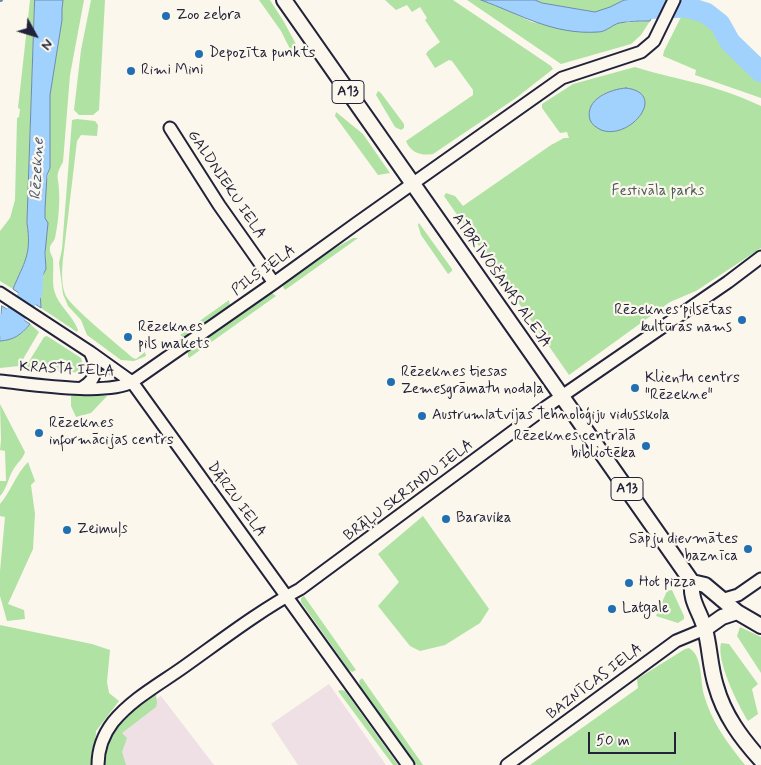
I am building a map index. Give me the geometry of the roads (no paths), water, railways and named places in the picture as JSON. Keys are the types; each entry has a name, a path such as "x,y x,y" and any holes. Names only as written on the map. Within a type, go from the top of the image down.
{"main road":[{"name":"ATBRĪVOŠANAS ALEJA","path":"284,0 692,582 691,595 705,629 715,684 720,700 737,732 761,760"},
{"name":"ATBRĪVOŠANAS ALEJA","path":"692,582 705,585 737,612 761,626"},
{"path":"705,629 722,617 737,612"}],"street":[{"name":"PILS IELA","path":"132,382 562,78 641,52 654,41 674,0"},
{"name":"GALDNIEKU IELA","path":"170,128 219,205 274,283"},
{"name":"BRĀĻU SKRINDU IELA","path":"98,765 100,747 104,737 112,724 133,702 273,604 322,574 562,396 728,282 761,257"},
{"name":"DĀRZU IELA","path":"4,295 132,382 408,765"},
{"path":"83,388 91,382 95,374 94,361 90,352"},
{"name":"KRASTA IELA","path":"0,381 96,389 123,387 132,382"},
{"path":"721,600 738,596 761,579"},
{"name":"BAZNĪCAS IELA","path":"507,765 676,641 705,629"}],"water":[{"path":"35,0 63,0 62,20 50,95 50,168 47,175 45,209 45,218 48,223 45,253 46,269 42,277 40,291 41,308 13,289 28,251 27,223"},
{"path":"481,0 535,0 542,3 595,12 624,0 660,0 650,21 623,22 601,32 582,32 538,23"},
{"path":"626,88 638,92 644,98 645,106 640,115 633,123 623,129 612,132 601,130 594,126 590,120 589,113 595,101 600,96 613,90"},
{"path":"2,306 30,324 17,336 0,341"}],"waterway":[{"name":"Rēzekne","path":"628,11 686,7 706,13 720,24 730,42 761,72"},
{"name":"Rēzekne","path":"0,326 11,321 32,292 33,272"}],"place":[{"name":"Zoo zebra","path":"166,16"},
{"name":"Depozīta punkts","path":"199,54"},
{"name":"Rimi Mini","path":"131,71"},
{"name":"Rēzeknes pilsētas kultūras nams","path":"742,320"},
{"name":"Rēzeknes pils makets","path":"128,337"},
{"name":"Rēzeknes tiesas Zemesgrāmatu nodaļa","path":"391,382"},
{"name":"Klientu centrs \"Rēzekne\"","path":"635,388"},
{"name":"Austrumlatvijas Tehnoloģiju vidusskola","path":"422,416"},
{"name":"Rēzeknes informācijas centrs","path":"39,433"},
{"name":"Rēzeknes centrālā bibliotēka","path":"646,446"},
{"name":"Baravika","path":"446,519"},
{"name":"Zeimuļs","path":"67,530"},
{"name":"Sāpju dievmātes baznīca","path":"748,549"},
{"name":"Hot pizza","path":"629,583"},
{"name":"Latgale","path":"612,609"}],"park label":[{"name":"Festivāla parks","path":"658,192"}]}
